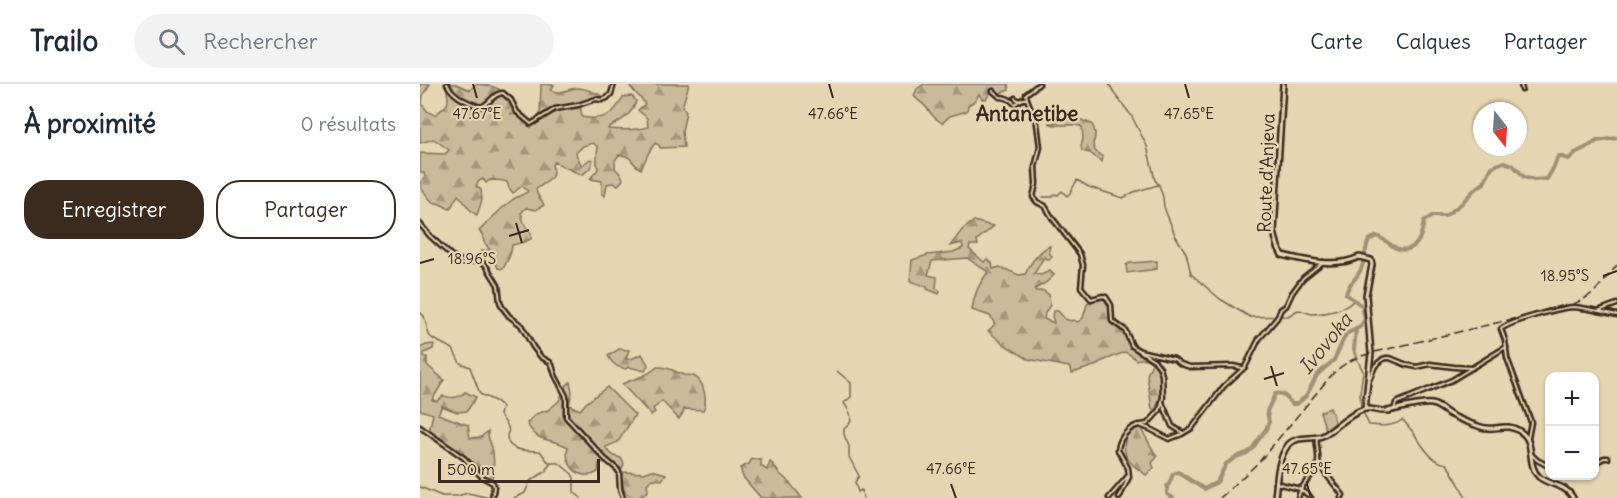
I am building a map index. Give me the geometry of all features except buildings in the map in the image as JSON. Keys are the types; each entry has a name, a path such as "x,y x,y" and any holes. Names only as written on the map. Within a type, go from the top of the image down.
{"street":[{"path":"447,84 453,93 481,108 495,95 503,93 531,124 555,109 607,98 614,84"},
{"path":"1039,84 1026,94 1037,124 1040,147 1035,167 1034,197 1045,206 1080,254 1083,265 1081,287 1089,298 1103,296 1109,300 1112,321 1125,330 1130,342 1137,350 1154,360 1160,368 1164,385 1160,410 1155,418 1147,424 1132,427 1122,436 1118,446 1120,456 1129,473 1128,482 1119,498"},
{"name":"Route d'Anjeva","path":"1283,84 1274,232 1278,248 1282,255 1305,261 1348,262 1359,257 1371,260 1371,273 1366,295 1371,353 1367,386"},
{"path":"1521,84 1522,90"},
{"path":"993,90 1000,97 1011,99 1015,104 1028,99"},
{"path":"1015,98 1019,101"},
{"path":"420,224 455,259 466,262 478,261 485,264 498,285 502,307 521,325 541,357 552,365 566,396 566,417 619,472 623,498"},
{"path":"1141,425 1169,439 1192,428 1224,386 1245,367 1258,339 1290,301 1292,293 1303,278 1324,262"},
{"path":"1598,311 1617,304"},
{"path":"1573,498 1564,488 1545,480 1534,470 1528,438 1531,422 1510,366 1501,329 1527,318 1572,307 1617,315"},
{"path":"1394,410 1396,404 1452,380 1506,347"},
{"path":"1137,350 1174,358 1181,364 1191,367 1233,366 1242,368"},
{"path":"1371,410 1367,402 1367,386 1375,366 1383,359 1390,358 1417,367 1430,364 1472,368"},
{"path":"1162,402 1172,426 1179,432 1185,433"},
{"path":"1275,498 1280,462 1290,443 1327,433 1363,410 1367,402"},
{"path":"1363,410 1378,412 1430,403 1439,406 1450,415 1483,428 1507,426 1528,438"},
{"path":"420,427 464,458 482,477 493,483 492,498"},
{"path":"1317,437 1319,463 1343,495 1341,498"},
{"path":"1531,454 1545,464"},
{"path":"1599,461 1608,458"},
{"path":"1298,498 1300,489 1319,463"},
{"path":"1108,498 1118,489 1129,473"},
{"path":"1276,483 1300,489 1311,498"}],"green space":[{"path":"420,84 430,84 423,95 422,104 427,111 435,115 448,102 446,84 456,84 470,90 476,84 482,84 496,88 508,96 513,107 511,114 535,124 540,116 541,84 554,85 551,90 555,92 579,88 606,98 593,98 580,102 582,117 589,118 607,116 616,109 623,97 632,96 636,101 632,109 626,117 608,129 623,130 648,127 647,118 638,110 645,104 629,84 689,84 682,107 686,111 682,132 684,147 660,148 655,143 641,169 628,157 619,155 615,160 615,168 623,180 618,185 607,184 605,196 602,194 602,181 590,179 598,169 598,147 593,143 583,146 576,153 581,166 590,159 593,160 590,168 582,175 554,162 552,177 536,189 544,205 536,210 526,208 521,213 525,226 531,233 531,239 512,245 503,269 498,268 495,261 481,251 490,250 479,231 514,199 528,191 522,186 513,193 507,182 490,180 486,183 483,179 476,186 481,190 482,200 477,215 458,195 450,209 433,203 420,187 420,182 425,178 424,173 420,172 420,153 445,154 449,150 434,139 420,143"},
{"path":"924,84 1008,84 1009,90 1000,93 991,92 986,99 982,99 979,94 975,101 968,105 967,111 950,116 942,123 914,96 917,89"},
{"path":"1076,118 1092,124 1095,134 1093,144 1095,151 1103,157 1102,162 1090,153 1082,151 1082,127 1048,123"},
{"path":"974,221 994,226 977,240 978,245 970,245 969,249 984,262 987,259 992,263 993,269 1000,267 1019,275 1025,274 1038,254 1050,246 1049,252 1052,257 1049,260 1044,257 1034,274 1041,275 1050,271 1054,275 1035,289 1035,291 1044,291 1049,295 1050,305 1044,319 1054,323 1053,311 1058,311 1065,319 1078,322 1083,318 1087,304 1103,299 1108,303 1112,323 1124,334 1130,346 1139,352 1153,356 1162,383 1155,410 1152,409 1147,375 1152,363 1147,359 1136,360 1125,352 1072,373 1069,367 1028,359 1005,345 988,331 995,324 990,316 972,310 977,290 988,272 967,258 932,261 928,275 937,277 936,288 940,291 939,294 910,281 912,260 963,248 962,243 950,246 962,230"},
{"path":"1157,261 1157,269 1127,273 1126,265 1130,263"},
{"path":"434,344 433,349 424,353 424,357 427,357 427,365 444,380 432,400 437,401 443,396 457,397 465,392 476,397 467,411 457,412 442,406 438,414 468,425 470,438 481,437 488,431 493,455 492,479 458,450 429,431 433,414 420,410 420,348"},
{"path":"619,349 629,350 626,359 642,354 648,365 645,371 629,367 625,369 612,362 608,356"},
{"path":"657,367 668,368 698,379 705,394 703,410 684,409 679,419 662,401 653,409 655,412 651,415 622,384 645,375"},
{"path":"570,382 572,392 569,405 580,410 607,387 635,415 618,442 606,447 614,456 621,458 624,464 622,469 607,463 599,463 598,472 592,475 580,474 568,460 568,447 539,437 531,430 527,423 536,414 548,410 559,401 565,387"},
{"path":"1330,408 1335,421 1326,430 1320,412"},
{"path":"1139,425 1157,457 1152,463 1154,468 1146,475 1129,461 1124,444 1129,433"},
{"path":"752,459 761,460 761,466 767,470 770,462 772,463 802,498 761,498 743,477 740,468 749,464"},
{"path":"652,470 666,474 662,480 652,479 647,484 648,491 641,498 631,497 625,492 621,475 624,472 644,473"}],"waterway":[{"path":"1109,84 1131,115 1147,146 1164,207 1175,235 1186,253 1191,274 1220,299 1250,317 1288,316 1298,310 1311,314 1324,313 1340,309 1354,300"},
{"name":"Ivovoka","path":"1173,498 1167,494 1167,486 1173,474 1178,472 1204,489 1217,482 1226,464 1252,449 1266,429 1269,422 1267,411 1275,394 1283,395 1292,404 1297,404 1306,396 1317,375 1334,360 1346,334 1360,327 1365,319 1362,306 1346,294 1361,270 1369,240 1377,236 1397,249 1408,249 1420,238 1424,221 1432,216 1445,216 1461,204 1484,183 1492,167 1504,162 1513,165 1524,177 1534,180 1547,179 1558,156 1569,159 1575,153 1597,141 1617,138"},
{"path":"1043,197 1052,197 1062,191 1067,196 1077,180 1089,187 1123,198 1158,185"},
{"path":"420,312 424,316 429,335 453,349 460,363 470,367 480,394 502,407 500,415 507,424 509,431 507,437 511,446 520,450 540,451 549,463 559,463 572,474 574,492 581,498"},
{"path":"1356,329 1354,349 1357,359"},
{"path":"1357,359 1363,371 1361,408 1369,425 1386,426 1404,421 1429,454 1437,461 1447,464 1466,498"},
{"path":"837,371 851,383 851,397 844,403 851,420 844,429 844,435 849,446 849,457 859,476 855,482 858,492 862,490 863,498"},
{"path":"514,498 525,493 530,481 545,472 550,464"},
{"path":"420,487 442,496 468,493 490,498"}],"railway":[{"path":"1220,498 1259,462 1329,378 1348,362 1371,353 1571,305 1592,293 1617,265"}],"district":[{"name":"Antanetibe","path":"1027,113"}]}
